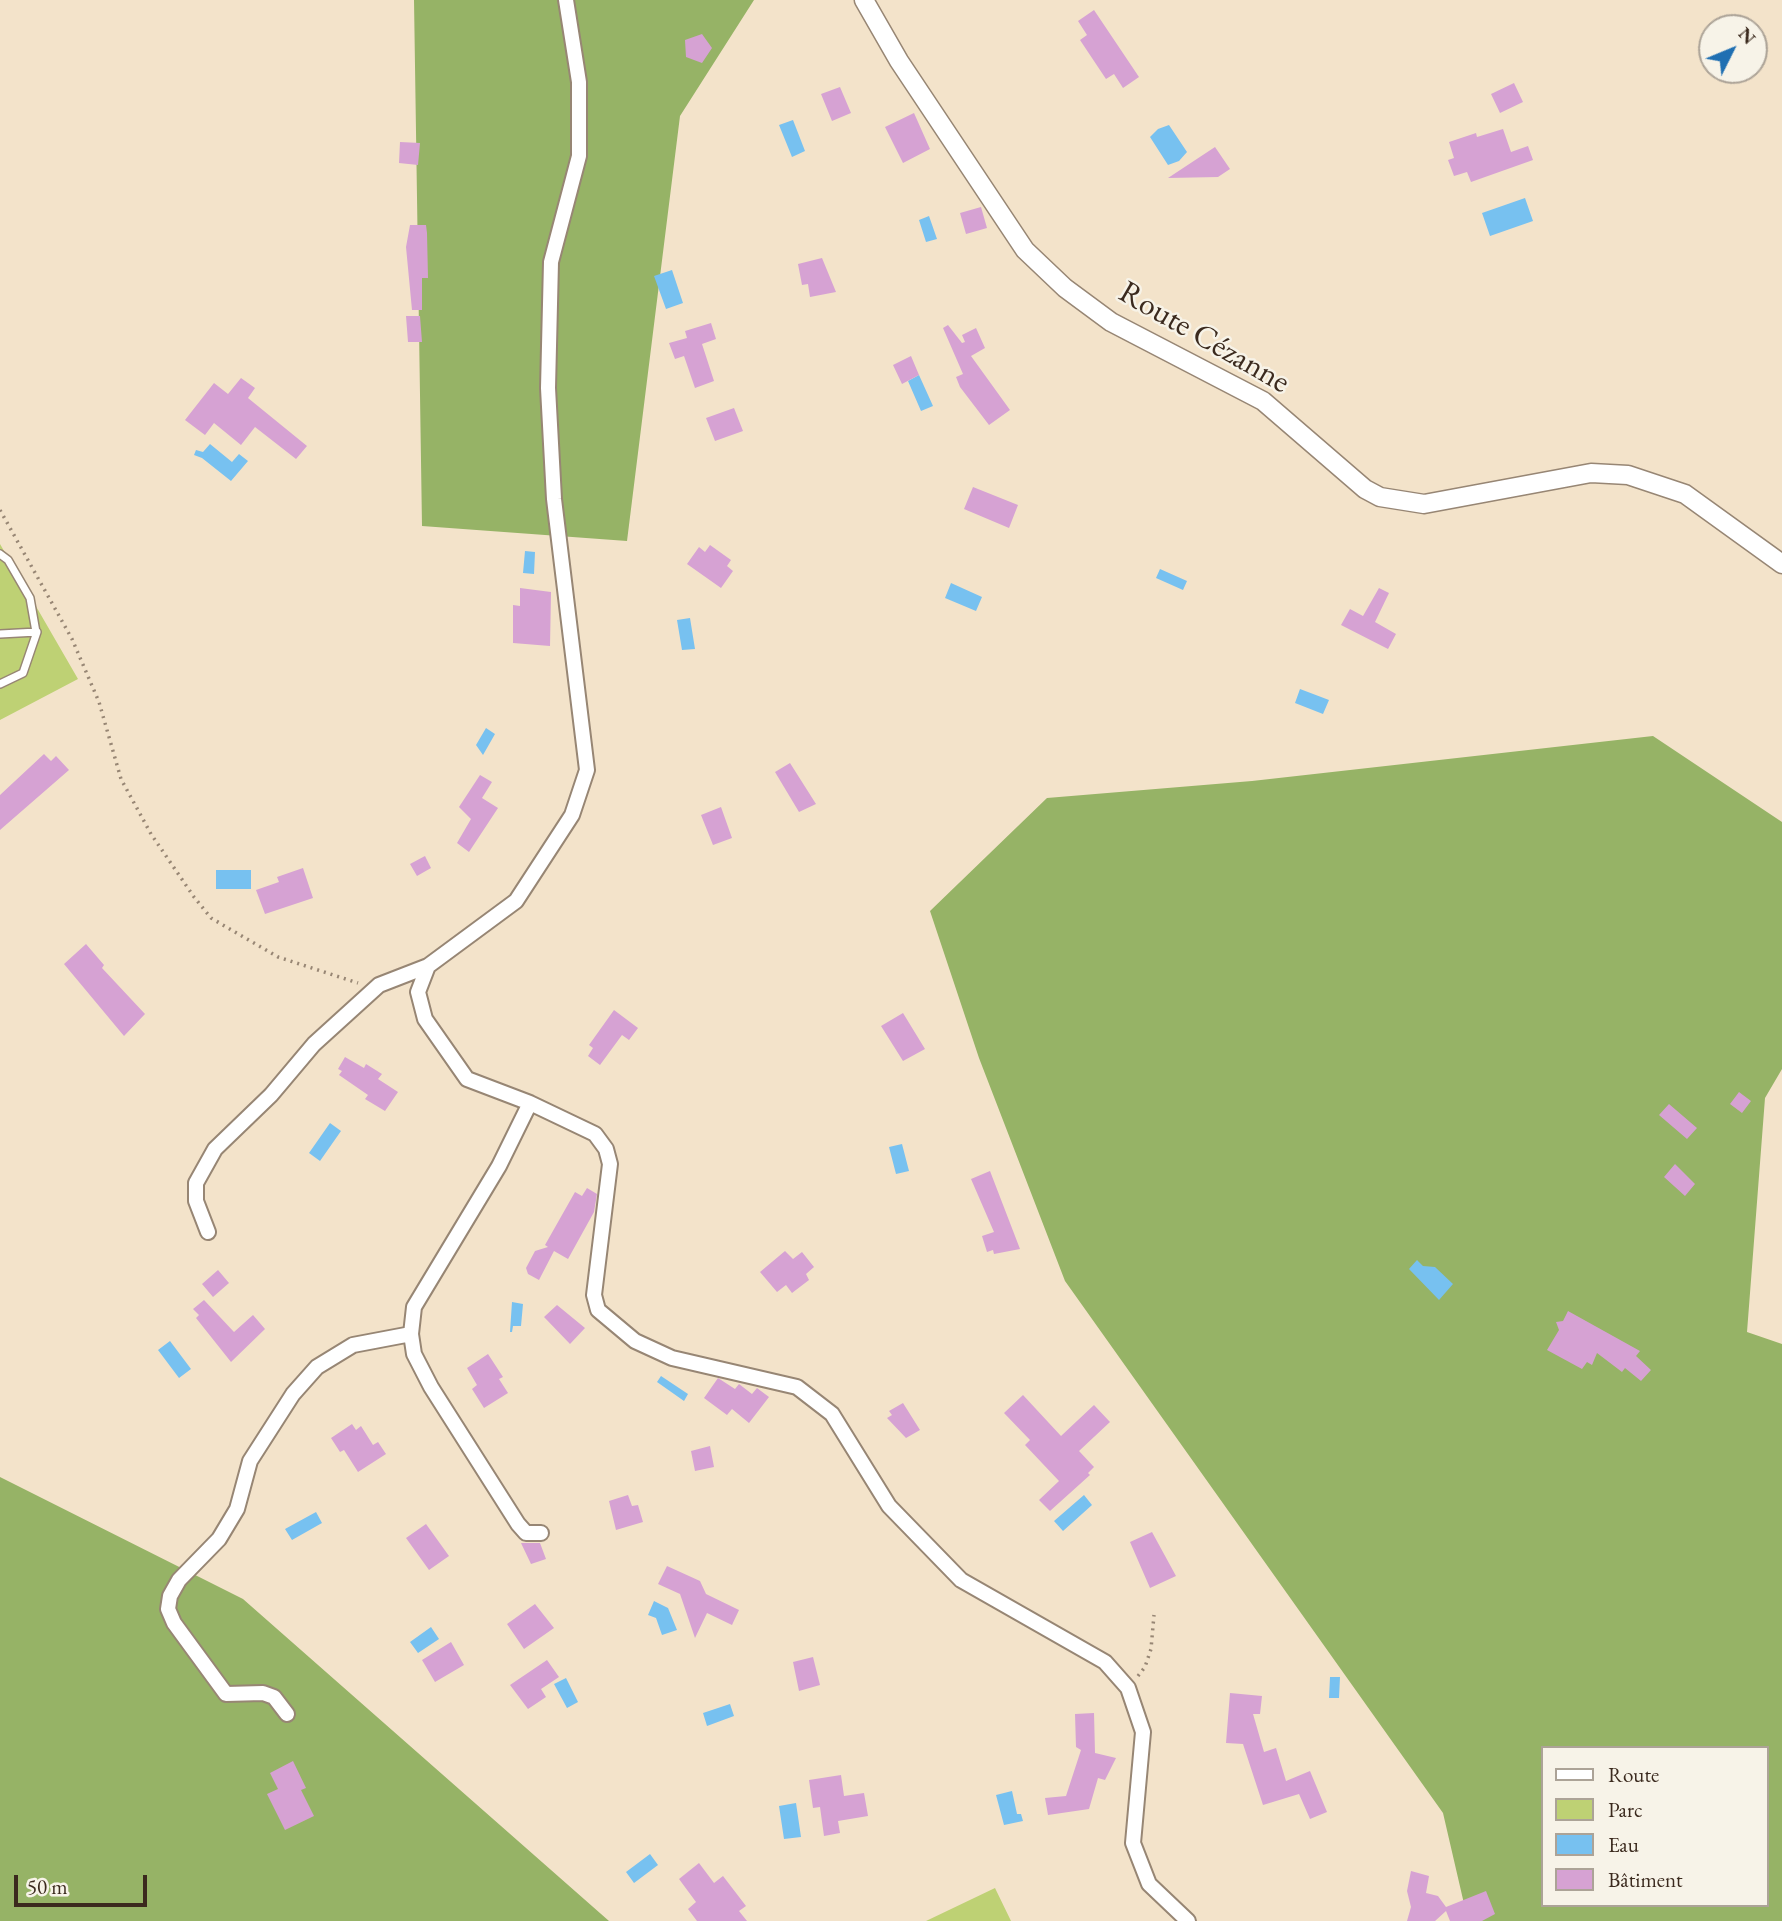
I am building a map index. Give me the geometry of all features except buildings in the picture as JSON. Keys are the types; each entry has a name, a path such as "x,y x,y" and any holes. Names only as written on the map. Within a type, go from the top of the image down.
{"street":[{"path":"208,1232 196,1201 196,1183 215,1149 298,1067 314,1044 379,985 428,967 516,901 572,815 587,770 554,499 548,388 551,262 579,156 579,82 566,0"},
{"name":"Route Cézanne","path":"864,0 900,61 1025,250 1065,288 1111,322 1263,401 1365,489 1399,502 1424,504 1591,473 1628,475 1685,494 1782,564"},
{"path":"428,967 418,992 425,1019 467,1079 530,1103 595,1134 606,1149 610,1164 595,1286 598,1310 635,1341 672,1358 797,1387 832,1414 890,1506 961,1580 1105,1662 1128,1688 1143,1732 1133,1843 1149,1884 1188,1921"},
{"path":"530,1103 499,1166 414,1307 411,1334 414,1354 430,1387 518,1524 526,1533 541,1533"},
{"path":"287,1714 274,1697 263,1693 226,1694 174,1623 168,1609 170,1596 179,1580 219,1539 237,1509 250,1461 293,1394 317,1367 353,1345 411,1334"}],"lane":[{"path":"0,554 8,560 30,598 36,632 23,673 0,684"},
{"path":"0,634 36,632"}],"path":[{"path":"0,510 72,639 99,702 121,779 151,834 194,897 211,918 278,957 362,984 379,985"},
{"path":"1128,1688 1145,1667 1151,1649 1154,1615"}],"green space":[{"path":"414,0 754,0 680,116 627,541 422,526"},
{"path":"0,544 78,679 0,720"},
{"path":"1653,736 1782,822 1782,1069 1765,1098 1747,1332 1782,1344 1782,1921 1468,1921 1443,1813 1065,1281 979,1058 930,911 1047,798 1252,781"},
{"path":"0,1477 243,1599 609,1921 0,1921"},
{"path":"995,1888 1011,1921 926,1921"}],"water":[{"path":"793,120 805,151 792,157 779,125"},
{"path":"1169,125 1187,152 1179,161 1168,165 1150,137 1158,129"},
{"path":"1525,198 1533,221 1490,236 1482,213"},
{"path":"929,216 937,239 926,242 919,220"},
{"path":"672,270 683,303 666,309 654,276"},
{"path":"919,375 933,406 921,411 908,381"},
{"path":"210,444 232,462 239,454 248,461 231,481 202,458 194,455 196,450 203,452"},
{"path":"525,551 535,552 534,574 523,573"},
{"path":"1160,569 1187,581 1183,590 1156,578"},
{"path":"951,583 982,597 976,611 945,598"},
{"path":"690,618 695,649 682,650 677,620"},
{"path":"1300,689 1329,700 1323,714 1295,703"},
{"path":"486,728 495,734 483,755 476,745"},
{"path":"216,870 251,870 251,889 216,889"},
{"path":"330,1123 341,1131 320,1161 309,1153"},
{"path":"902,1144 909,1171 896,1174 889,1147"},
{"path":"1417,1260 1423,1266 1435,1267 1453,1284 1439,1300 1409,1269"},
{"path":"512,1302 523,1304 521,1326 513,1326 510,1332"},
{"path":"170,1341 191,1369 179,1378 158,1350"},
{"path":"661,1376 688,1394 684,1401 657,1382"},
{"path":"1084,1495 1092,1505 1063,1531 1054,1521"},
{"path":"316,1512 322,1523 292,1540 285,1529"},
{"path":"654,1601 668,1608 677,1630 662,1635 656,1618 648,1615"},
{"path":"431,1627 439,1639 418,1653 410,1642"},
{"path":"1330,1677 1340,1677 1339,1698 1329,1698"},
{"path":"566,1678 578,1702 567,1708 554,1684"},
{"path":"730,1704 734,1716 707,1726 703,1713"},
{"path":"1012,1791 1017,1814 1021,1814 1023,1821 1004,1825 996,1795"},
{"path":"796,1803 801,1837 784,1839 779,1806"},
{"path":"650,1854 658,1865 634,1883 626,1872"}]}
